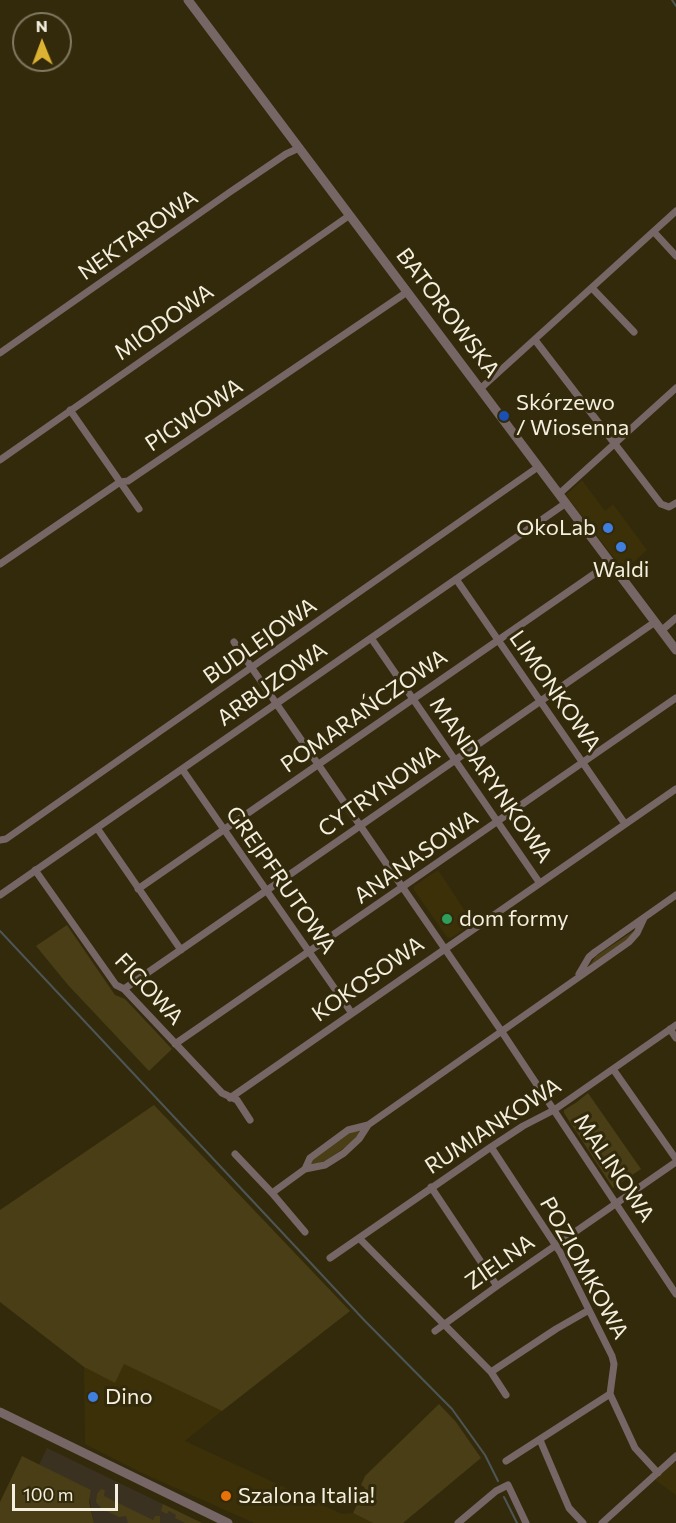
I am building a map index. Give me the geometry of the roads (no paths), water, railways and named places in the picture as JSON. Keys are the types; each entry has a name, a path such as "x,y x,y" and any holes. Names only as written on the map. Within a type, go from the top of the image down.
{"street":[{"name":"BATOROWSKA","path":"188,0 676,650"},
{"name":"NEKTAROWA","path":"0,353 230,192 286,154 299,148"},
{"path":"480,389 676,211"},
{"name":"MIODOWA","path":"0,460 350,215"},
{"path":"654,231 676,256"},
{"path":"592,288 634,332"},
{"name":"PIGWOWA","path":"0,564 120,482 128,481 407,292"},
{"path":"535,340 661,504 669,507 676,503"},
{"path":"559,494 676,388"},
{"path":"70,410 139,509"},
{"name":"BUDLEJOWA","path":"0,840 6,839 253,668 538,467"},
{"name":"ARBUZOWA","path":"0,895 566,503"},
{"name":"POMARAŃCZOWA","path":"138,889 610,563"},
{"name":"LIMONKOWA","path":"456,579 625,824"},
{"name":"CYTRYNOWA","path":"124,989 540,702 658,626 676,618"},
{"name":"MANDARYNKOWA","path":"371,638 539,882"},
{"name":"MALINOWA","path":"234,642 502,1032 676,1294"},
{"name":"ANANASOWA","path":"175,1044 676,698"},
{"name":"GREJPFRUTOWA","path":"182,769 351,1012"},
{"name":"KOKOSOWA","path":"230,1098 676,789"},
{"path":"97,828 181,950"},
{"name":"FIGOWA","path":"35,870 116,985 124,989 222,1093 237,1100 250,1120"},
{"path":"576,978 589,957 676,896"},
{"path":"305,1169 310,1158 348,1130 368,1125 629,942 637,933 644,918"},
{"path":"673,1027 676,1038"},
{"name":"RUMIANKOWA","path":"330,1258 431,1187 523,1126 554,1110 673,1027"},
{"path":"613,1069 676,1160"},
{"path":"272,1193 305,1169 325,1165 344,1153 359,1139 368,1125"},
{"name":"POZIOMKOWA","path":"491,1147 556,1245 589,1310 614,1364 610,1394"},
{"path":"235,1154 305,1232"},
{"name":"ZIELNA","path":"435,1331 676,1160"},
{"path":"431,1187 497,1286"},
{"path":"359,1238 491,1372 506,1395"},
{"path":"491,1372 589,1310"},
{"path":"506,1461 610,1394 635,1448 658,1473"},
{"path":"0,1413 228,1523"},
{"path":"540,1440 569,1508 583,1523"},
{"path":"602,1523 676,1456"},
{"path":"458,1523 496,1491 508,1485 526,1523"}],"waterway":[{"path":"672,0 676,6"},
{"path":"0,931 365,1321 452,1409 485,1455 498,1481"},
{"path":"504,1497 517,1523"}],"place":[{"name":"Skórzewo / Wiosenna","path":"504,416"},
{"name":"OkoLab","path":"608,528"},
{"name":"Waldi","path":"621,547"},
{"name":"dom formy","path":"447,919"},
{"name":"Dino","path":"93,1397"},
{"name":"Szalona Italia!","path":"226,1496"}]}
